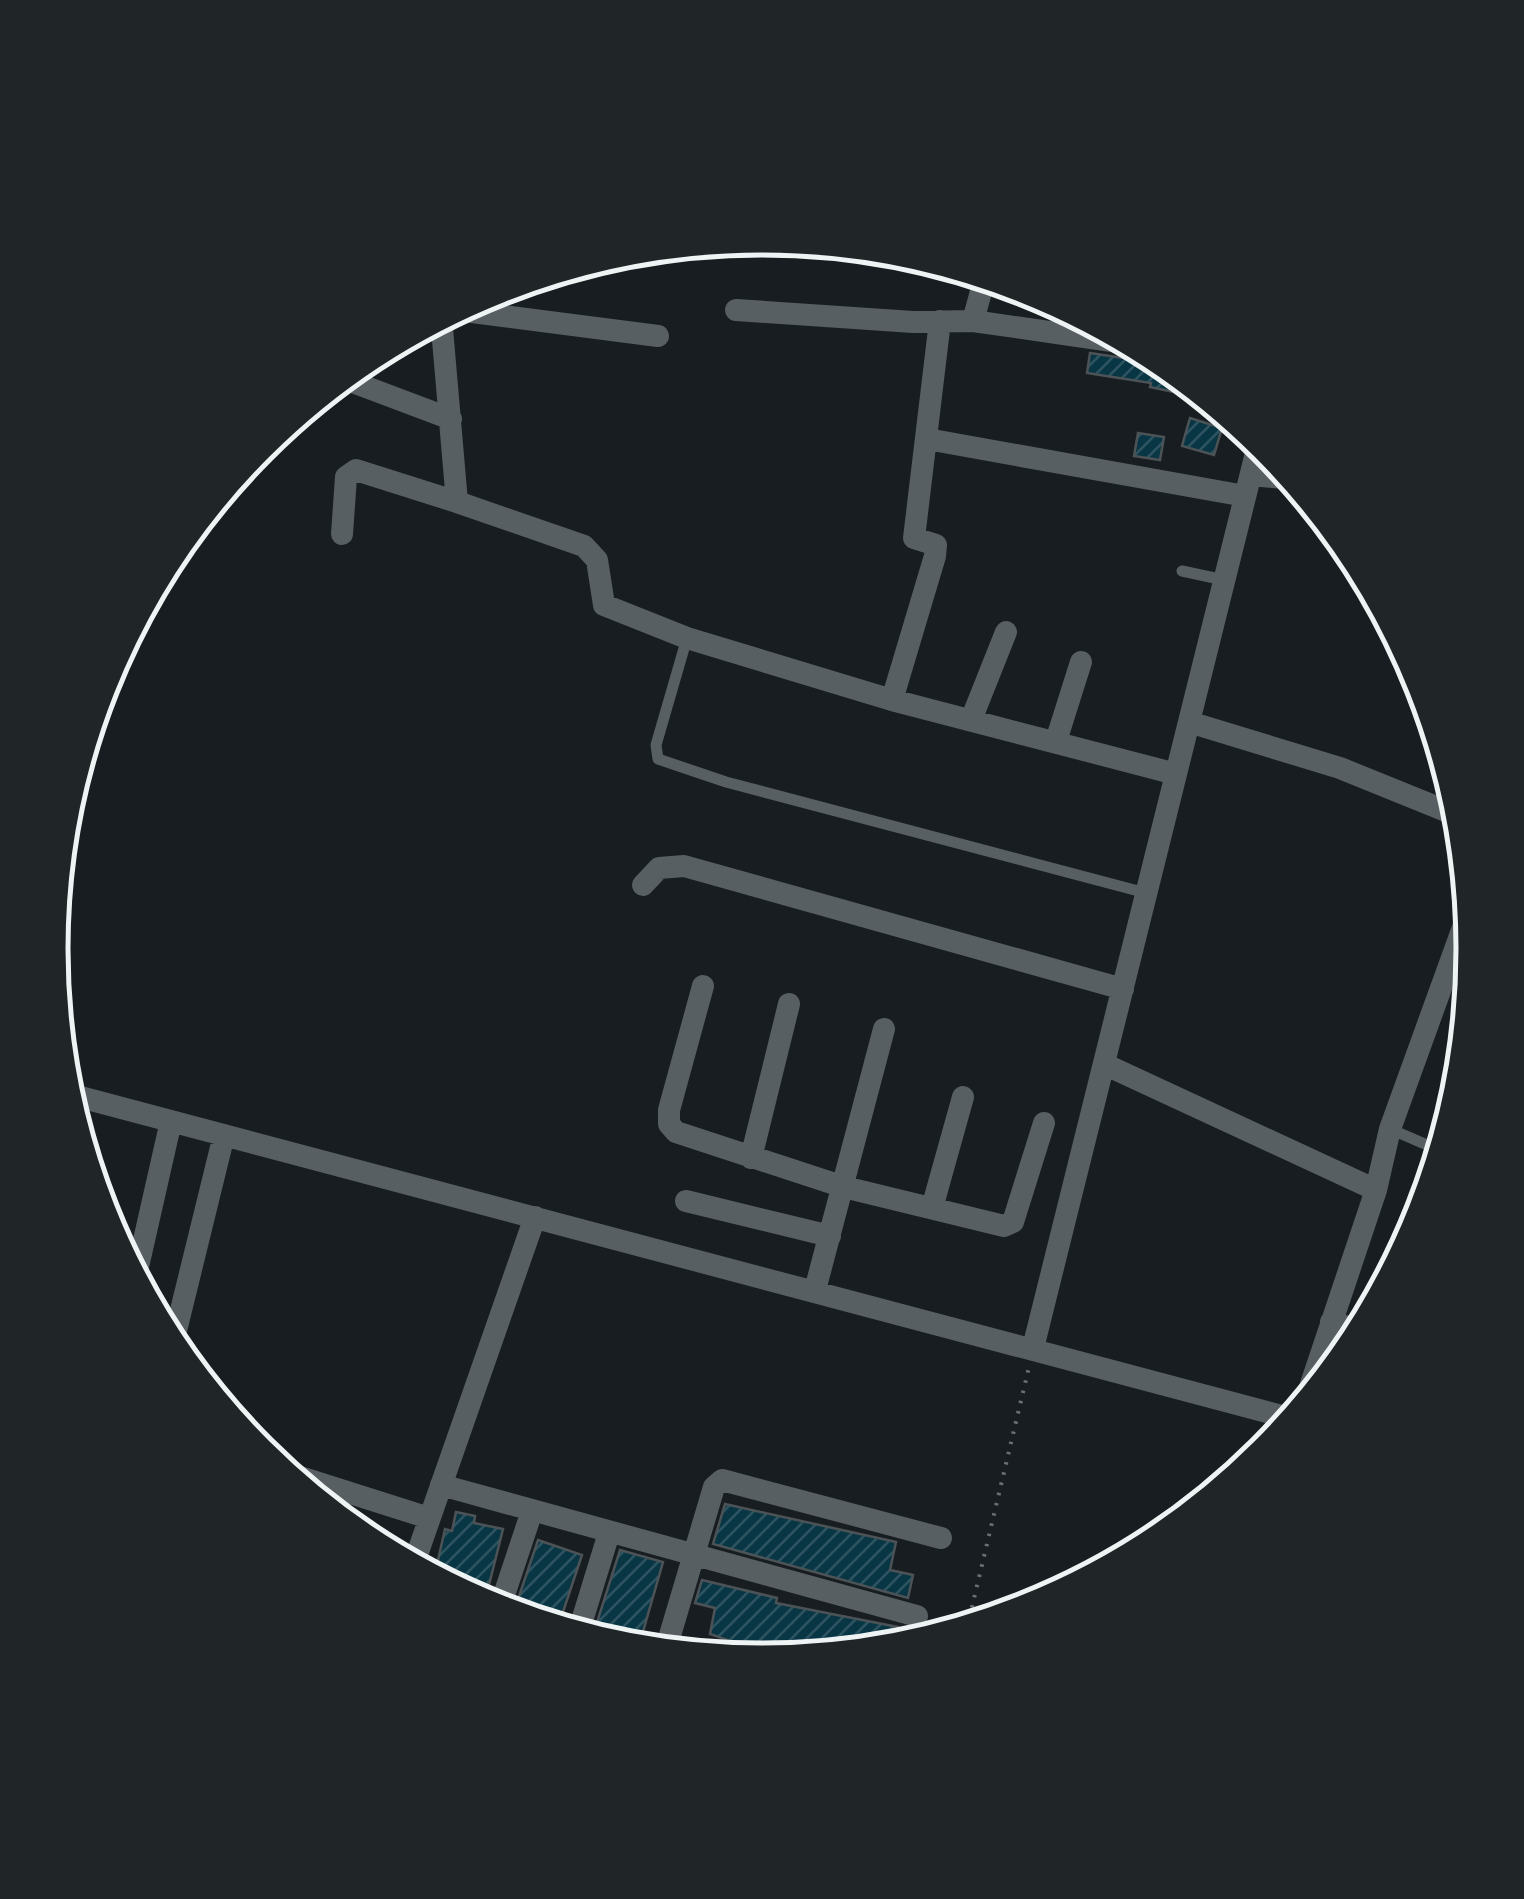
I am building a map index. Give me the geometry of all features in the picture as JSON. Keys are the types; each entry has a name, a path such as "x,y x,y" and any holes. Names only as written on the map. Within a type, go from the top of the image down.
{"street":[{"path":"973,321 981,291"},
{"path":"736,310 973,321 1090,338"},
{"path":"484,314 658,336"},
{"path":"892,700 935,556 936,545 914,538 940,321"},
{"path":"443,333 457,502"},
{"path":"359,384 451,419"},
{"path":"927,439 1237,489 1275,482"},
{"path":"1020,1345 1104,1064 1110,985 1142,893 1165,771 1189,722 1237,489 1252,457"},
{"path":"342,534 346,477 356,470 584,546 597,560 604,605 688,638 892,700 1165,771"},
{"path":"971,720 1006,632"},
{"path":"1056,741 1081,662"},
{"path":"1189,722 1355,773 1442,809"},
{"path":"644,886 658,868 684,866 1110,985"},
{"path":"1304,1383 1332,1322 1366,1185 1456,947"},
{"path":"704,986 669,1110 669,1124 676,1132 844,1187 1004,1226 1014,1222 1044,1124"},
{"path":"752,1158 789,1004"},
{"path":"815,1290 884,1029"},
{"path":"1104,1064 1366,1185"},
{"path":"932,1208 963,1097"},
{"path":"85,1102 1279,1412"},
{"path":"140,1259 171,1121"},
{"path":"178,1324 224,1135"},
{"path":"686,1201 830,1236"},
{"path":"418,1552 535,1217"},
{"path":"1332,1322 1345,1326"},
{"path":"669,1638 714,1488 727,1479 941,1538"},
{"path":"317,1482 430,1518"},
{"path":"441,1485 917,1616"},
{"path":"504,1594 532,1511"},
{"path":"582,1620 609,1532"}],"lane":[{"path":"1182,571 1220,578"},
{"path":"688,638 656,745 658,759 726,782 1142,893"},
{"path":"1390,1129 1428,1145"}],"path":[{"path":"970,1612 1020,1345"}],"building":[{"path":"1090,353 1126,358 1176,392 1150,387 1151,383 1087,373"},
{"path":"1190,418 1222,429 1214,455 1182,446"},
{"path":"1138,433 1164,437 1160,460 1134,456"},
{"path":"725,1504 896,1542 890,1570 913,1575 908,1598 713,1544"},
{"path":"456,1512 475,1516 474,1523 503,1529 488,1587 437,1563 445,1529 452,1531"},
{"path":"538,1540 582,1555 562,1614 518,1599"},
{"path":"620,1550 663,1562 642,1633 597,1624"},
{"path":"702,1580 777,1598 776,1603 898,1627 897,1631 807,1643 737,1643 710,1634 715,1608 695,1603"}]}
